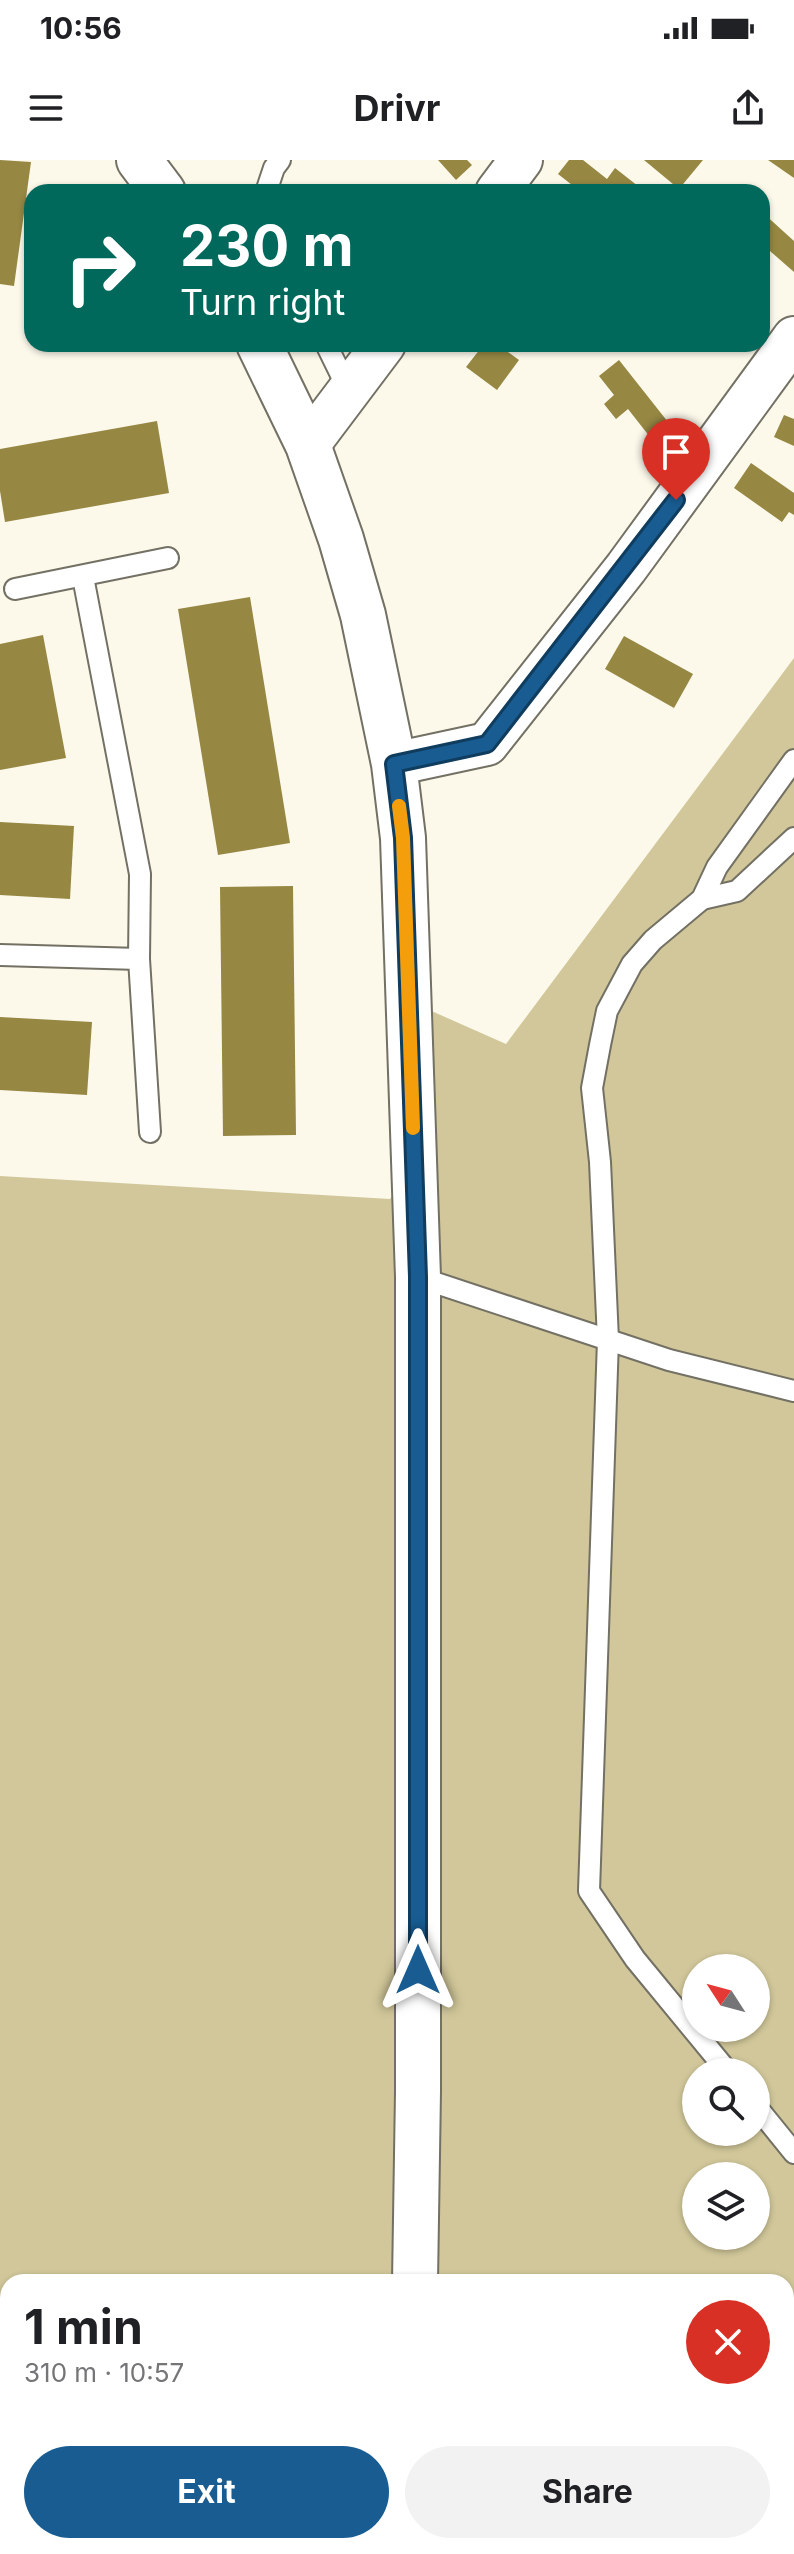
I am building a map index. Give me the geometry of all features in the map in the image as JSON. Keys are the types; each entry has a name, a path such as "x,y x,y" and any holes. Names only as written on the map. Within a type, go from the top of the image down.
{"main road":[{"path":"139,160 157,184"},
{"path":"263,352 308,445 341,539 363,615 394,764 403,838 418,1277 415,2274"}],"street":[{"path":"503,184 521,160"},
{"path":"394,764 487,744 626,568 794,338"},
{"path":"308,445 378,352"}],"lane":[{"path":"269,184 280,160"},
{"path":"330,352 349,391"},
{"path":"15,589 168,558"},
{"path":"83,577 140,874 139,959 150,1132"},
{"path":"716,2058 635,1959 589,1891 608,1340 600,1162 592,1088 607,1011 632,964 653,940 702,899 717,867 794,760"},
{"path":"702,899 737,891 794,838"},
{"path":"0,955 139,959"},
{"path":"418,1277 669,1360 794,1391"},
{"path":"770,2123 794,2153"}],"shaded area":[{"path":"794,658 794,2274 0,2274 0,1176 390,1199 427,1149 427,1009 506,1044"}],"building":[{"path":"0,160 31,162 28,184 24,184 24,213 14,286 0,284"},
{"path":"438,160 467,160 472,165 456,180"},
{"path":"569,160 583,160 607,179 615,168 635,184 571,184 558,174"},
{"path":"644,160 703,160 683,184 673,184"},
{"path":"768,160 794,160 794,178"},
{"path":"770,219 794,241 794,272 770,251"},
{"path":"478,352 508,352 519,360 497,390 466,367"},
{"path":"619,360 679,436 661,451 628,409 616,419 604,404 614,395 599,376"},
{"path":"784,415 794,419 794,446 774,437"},
{"path":"157,421 169,493 5,522 0,491 0,449"},
{"path":"751,463 794,493 794,515 789,512 782,522 734,488"},
{"path":"250,597 290,843 218,855 178,609"},
{"path":"43,635 66,758 0,770 0,644"},
{"path":"624,636 693,674 674,708 605,669"},
{"path":"0,822 74,826 70,899 0,895"},
{"path":"293,886 296,1135 223,1136 220,887"},
{"path":"0,1017 92,1022 87,1095 0,1090"}],"slow traffic":[{"path":"399,806 403,838 413,1128"}],"route":[{"path":"418,1970 418,1277 403,838 394,764 487,744 676,500"}]}
